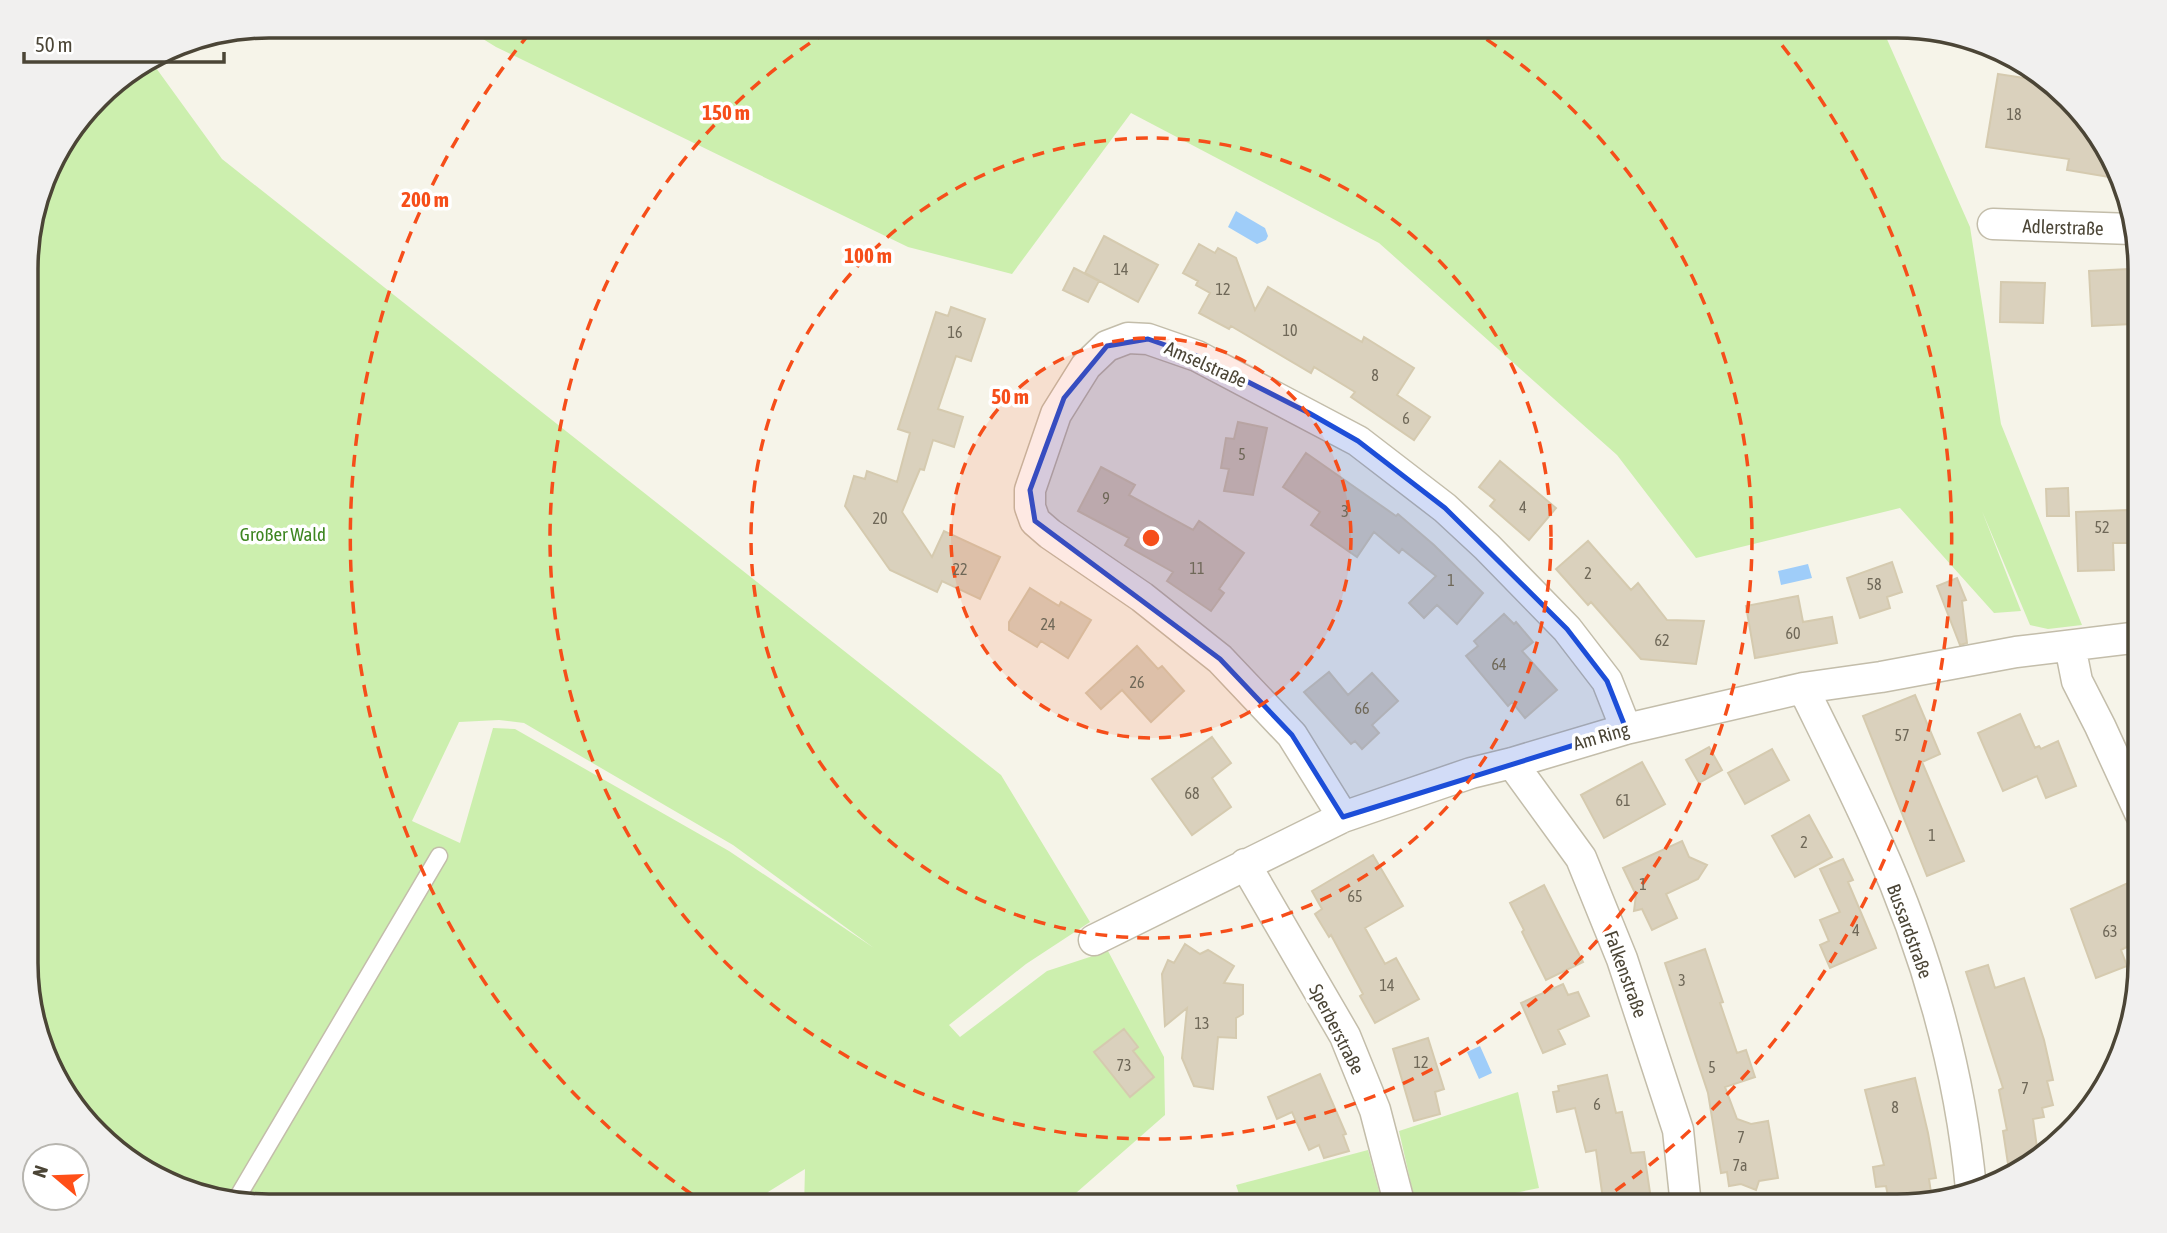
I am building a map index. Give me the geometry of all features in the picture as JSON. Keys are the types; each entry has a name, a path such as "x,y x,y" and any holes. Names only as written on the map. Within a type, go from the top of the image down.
{"street":[{"name":"Adlerstraße","path":"1993,224 2124,229"},
{"name":"Amselstraße","path":"1343,817 1292,735 1220,659 1142,597 1035,521 1030,507 1030,490 1056,415 1086,366 1107,346 1128,338 1148,339 1197,356 1358,442 1445,508 1567,629 1608,681 1626,729"},
{"name":"Am Ring","path":"1094,940 1343,817 1471,773 1626,729 1803,688 1881,677 2016,652 2128,639"},
{"path":"2070,646 2077,681 2128,787"},
{"name":"Bussardstraße","path":"1803,688 1878,843 1918,947 1966,1135 1970,1182"},
{"name":"Falkenstraße","path":"1512,763 1581,858 1622,959 1678,1130 1685,1194"},
{"name":"Sperberstraße","path":"1245,864 1345,1036 1375,1110 1397,1194"}],"lane":[{"path":"240,1193 439,856"}],"highlighted area":[{"path":"1148,339 1197,356 1309,413 1358,441 1445,508 1567,629 1607,681 1626,729 1343,817 1292,735 1220,659 1035,521 1030,490 1064,398 1107,346"}],"green space":[{"path":"1886,38 1970,227 2001,424 2082,625 2048,629 2030,625 1982,511 2021,611 1994,613 1900,508 1696,558 1617,455 1379,243 1131,113 1012,274 908,247 483,39"},
{"name":"Großer Wald","path":"156,68 222,159 1001,775 1090,922 1026,964 949,1025 960,1037 1047,971 1108,951 1164,1057 1165,1115 1075,1194 804,1194 805,1169 768,1192 240,1193 210,1187 154,1164 106,1127 69,1079 46,1023 38,963 40,240 51,195 69,154 86,129 117,96 154,69","holes":["499,720 524,723 733,845 874,948 729,851 515,729 493,728 460,843 412,821 459,722"]},
{"path":"1518,1092 1539,1188 1510,1194 1413,1194 1399,1131"},
{"path":"1368,1150 1380,1194 1239,1194 1236,1185"}],"water":[{"path":"1236,211 1265,228 1268,236 1266,240 1257,244 1228,227"},
{"path":"1808,564 1812,578 1781,585 1778,571"},
{"path":"1480,1046 1492,1073 1479,1079 1467,1052"}],"building":[{"path":"1998,74 2027,79 2061,106 2081,129 2109,177 2067,170 2069,159 1986,147"},
{"path":"1104,236 1158,265 1138,302 1085,273"},
{"path":"1199,244 1215,253 1218,248 1236,258 1255,310 1268,287 1362,342 1364,337 1414,368 1397,395 1430,417 1414,440 1351,397 1355,392 1314,367 1311,373 1231,326 1229,329 1199,313 1210,293 1196,285 1198,281 1183,273"},
{"path":"1074,268 1099,281 1088,302 1063,290"},
{"path":"2128,269 2128,324 2092,326 2089,271"},
{"path":"2001,282 2045,283 2043,323 2000,322"},
{"path":"951,307 985,319 971,361 956,356 938,409 963,417 954,447 933,440 924,470 920,469 902,512 932,557 944,531 1000,557 980,599 942,581 937,592 890,570 845,506 854,476 865,479 867,471 897,482 910,433 898,429 936,312 948,316"},
{"path":"1238,422 1267,428 1253,495 1224,491 1229,469 1221,468 1226,438 1234,439"},
{"path":"1306,453 1396,516 1398,514 1483,593 1457,624 1437,605 1424,618 1409,603 1436,576 1402,549 1399,553 1374,532 1357,557 1311,525 1320,512 1283,487"},
{"path":"1500,461 1556,508 1529,540 1490,506 1495,500 1479,487"},
{"path":"1101,467 1135,485 1129,495 1193,530 1199,521 1244,553 1219,589 1224,593 1211,611 1167,581 1173,572 1125,545 1129,538 1078,511"},
{"path":"2068,488 2069,516 2047,516 2046,489"},
{"path":"2128,510 2128,543 2113,543 2114,570 2078,571 2076,512"},
{"path":"1588,541 1631,590 1638,583 1667,620 1704,621 1696,664 1641,659 1591,602 1588,605 1556,569"},
{"path":"1892,562 1902,592 1887,597 1890,608 1860,618 1847,578"},
{"path":"1957,578 1966,600 1962,601 1967,643 1960,645 1937,586"},
{"path":"1030,588 1059,606 1061,602 1091,620 1068,658 1041,641 1037,647 1009,630 1009,622"},
{"path":"1798,596 1803,622 1832,617 1837,643 1755,658 1746,606"},
{"path":"1504,614 1514,624 1516,622 1533,642 1522,651 1557,690 1525,718 1512,702 1508,706 1466,656 1478,646 1474,641"},
{"path":"1137,646 1158,669 1162,666 1184,691 1151,722 1122,690 1101,709 1086,693"},
{"path":"1329,672 1348,695 1372,673 1398,701 1372,725 1379,733 1362,749 1355,741 1351,744 1304,692"},
{"path":"1915,695 1940,754 1922,762 1964,861 1927,876 1863,716"},
{"path":"2020,714 2035,748 2039,746 2041,749 2058,741 2076,786 2046,798 2037,776 2003,791 1978,733"},
{"path":"1212,737 1231,763 1212,778 1231,807 1192,835 1152,779"},
{"path":"1709,747 1722,770 1699,783 1686,760"},
{"path":"1772,749 1789,780 1745,804 1728,773"},
{"path":"1642,762 1665,804 1604,838 1581,795"},
{"path":"1809,815 1832,857 1795,877 1772,836"},
{"path":"1682,841 1689,857 1707,865 1698,879 1666,894 1677,918 1652,930 1642,909 1634,911 1636,895 1623,868"},
{"path":"1373,855 1403,906 1365,928 1385,964 1396,958 1419,999 1375,1023 1360,996 1363,994 1331,935 1329,937 1315,914 1322,909 1312,891"},
{"path":"1843,859 1853,880 1848,882 1876,948 1830,968 1820,945 1829,941 1820,920 1840,912 1820,869"},
{"path":"2128,883 2128,946 2121,950 2127,966 2096,978 2071,909"},
{"path":"1544,885 1583,962 1546,980 1510,903"},
{"path":"1185,944 1200,954 1208,950 1234,966 1224,983 1243,985 1243,1014 1236,1018 1236,1038 1218,1037 1213,1089 1194,1086 1182,1058 1187,1008 1165,1026 1162,974 1168,960 1174,963"},
{"path":"1705,949 1737,1053 1746,1050 1755,1077 1725,1087 1737,1119 1751,1124 1768,1121 1778,1178 1759,1181 1756,1190 1741,1184 1729,1186 1727,1172 1721,1173 1708,1093 1665,963"},
{"path":"1988,965 1995,988 2024,978 2044,1040 2053,1080 2047,1081 2053,1105 2042,1108 2044,1117 2033,1119 2037,1148 2008,1166 2003,1131 2007,1130 1999,1090 2003,1088 1966,972"},
{"path":"1563,984 1568,995 1578,992 1589,1016 1558,1030 1565,1044 1543,1053 1521,1003"},
{"path":"1124,1029 1138,1047 1133,1051 1154,1077 1130,1097 1094,1052"},
{"path":"1428,1038 1444,1089 1435,1092 1440,1114 1414,1121 1393,1049"},
{"path":"1320,1074 1346,1134 1343,1135 1349,1151 1324,1158 1319,1145 1309,1150 1292,1112 1277,1119 1268,1097"},
{"path":"1607,1075 1616,1113 1622,1112 1631,1153 1644,1152 1650,1194 1602,1194 1596,1150 1586,1152 1575,1108 1557,1112 1553,1092 1559,1091 1558,1086"},
{"path":"1915,1078 1936,1178 1929,1179 1931,1191 1888,1194 1886,1186 1876,1187 1873,1167 1884,1165 1865,1090"}]}
